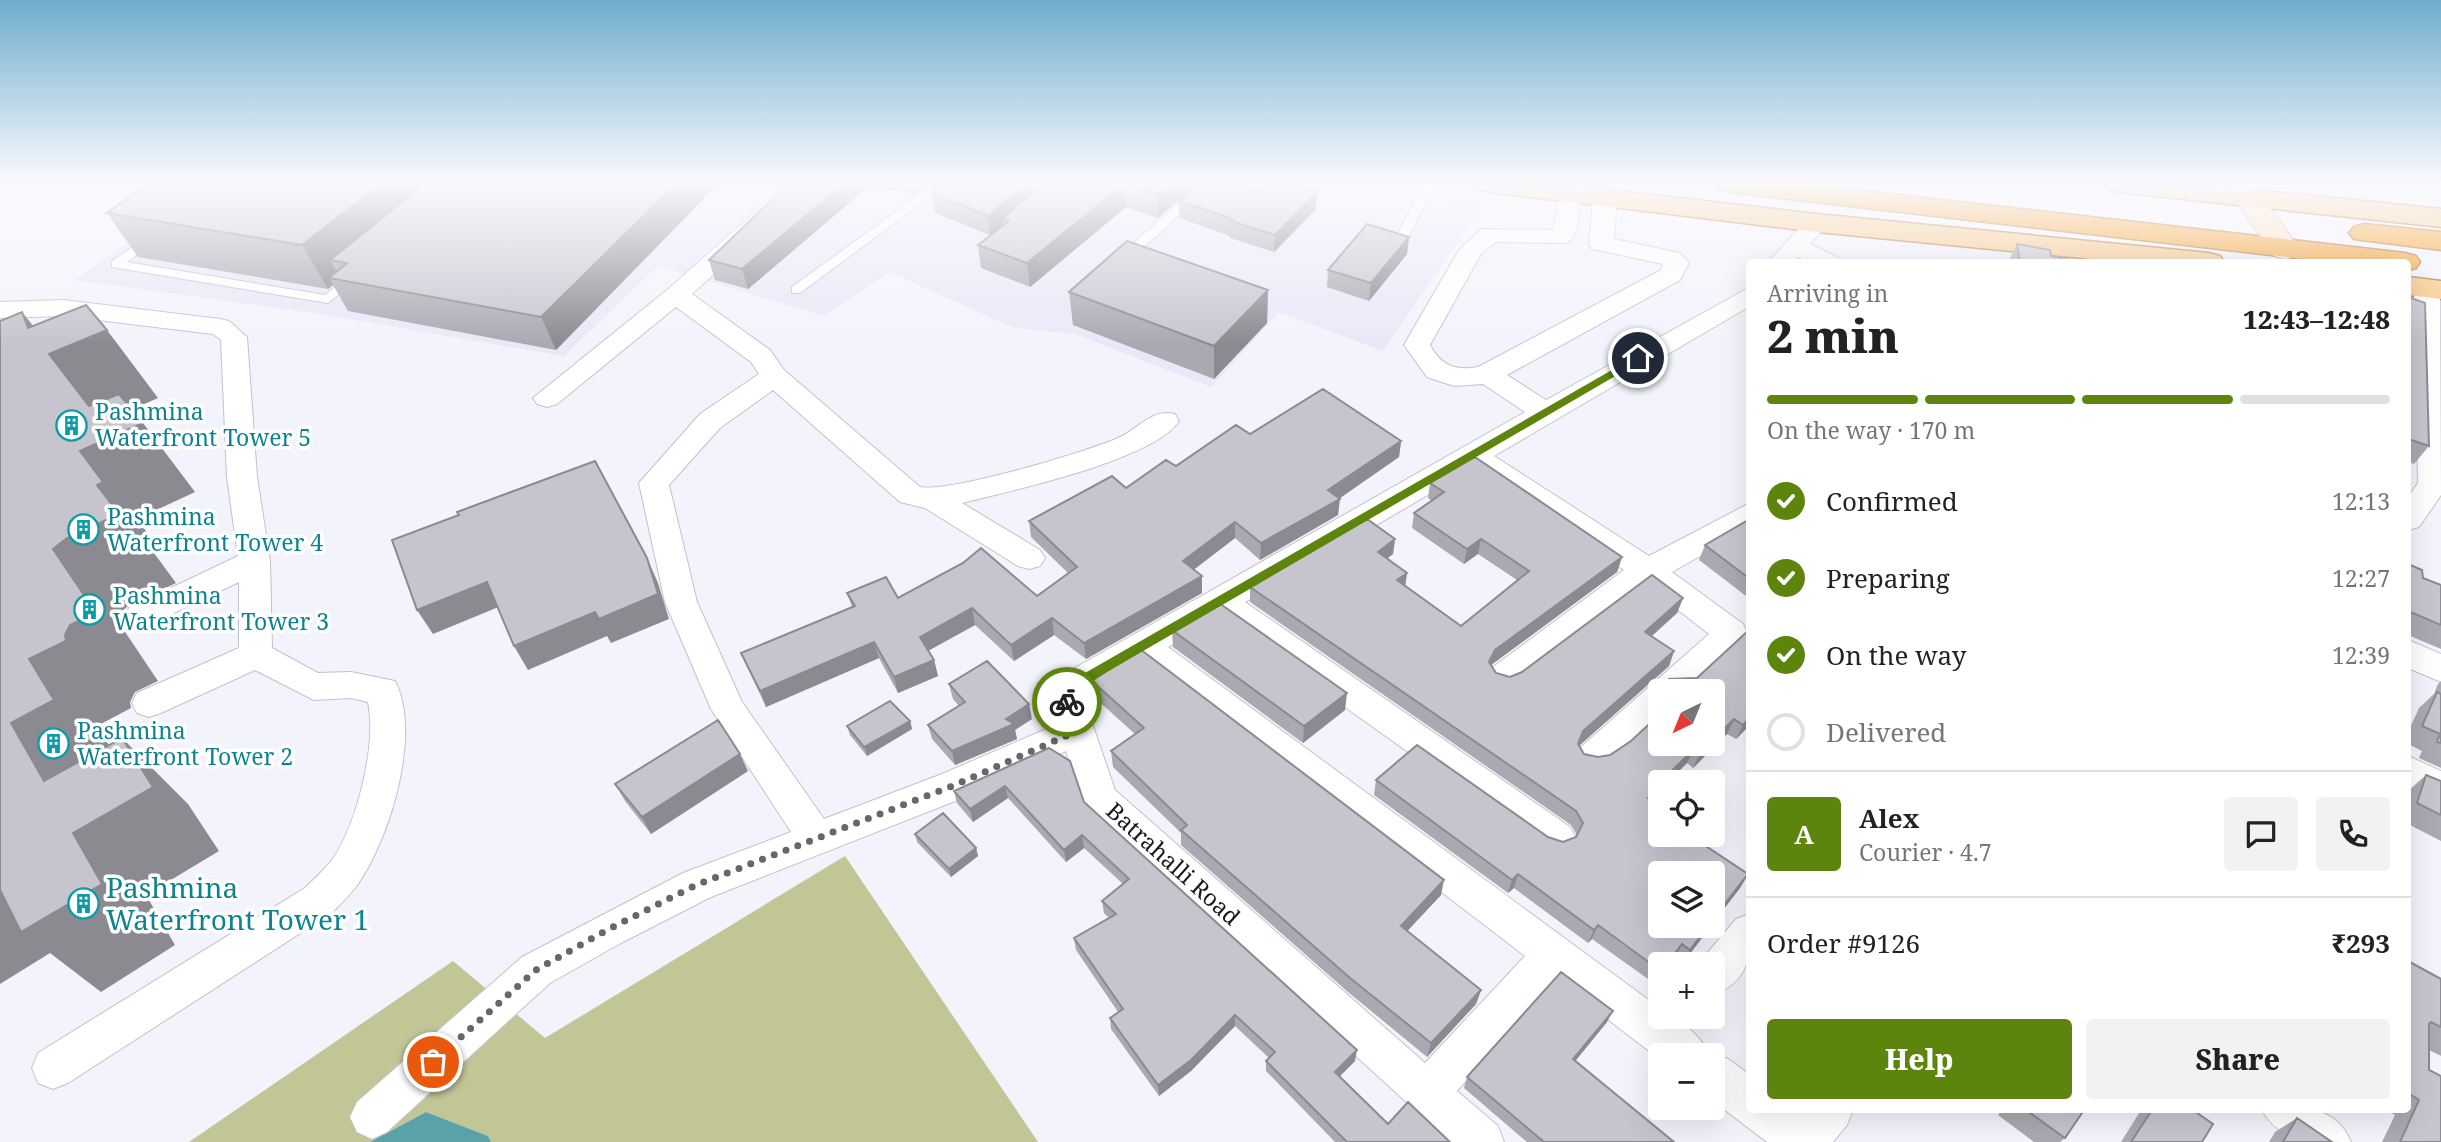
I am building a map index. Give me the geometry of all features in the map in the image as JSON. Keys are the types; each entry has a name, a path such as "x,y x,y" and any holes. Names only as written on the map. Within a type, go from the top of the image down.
{"highway":[{"path":"2178,237 2369,259"},
{"path":"2407,237 2441,241"},
{"path":"2411,267 2429,283"}],"main road":[{"path":"1947,237 2144,259"},
{"path":"2277,237 2285,250"}],"street":[{"path":"547,398 676,295 742,237"},
{"path":"1483,237 1471,250 1417,345 1423,361 1451,377 1487,374 1671,275 1677,269 1677,263 1671,258 1601,244 1548,237"},
{"path":"1601,244 1602,237"},
{"path":"1788,254 1804,237"},
{"path":"1788,254 1813,259"},
{"path":"2411,515 2437,485 2429,283"},
{"path":"676,295 761,355 774,376 911,495 933,500 1029,558"},
{"name":"Batrahalli Road","path":"1482,1142 1100,799 1064,691 1544,412 1746,299"},
{"path":"0,310 64,308 220,327 234,337 242,477 254,561 256,655"},
{"path":"1487,374 1544,412"},
{"path":"774,376 710,421 654,483 681,602 728,709 815,836"},
{"path":"933,500 1007,482 1129,445 1165,421"},
{"path":"1472,455 1650,572 1740,627 1681,679"},
{"path":"1504,676 1620,587 1746,516"},
{"path":"140,617 254,561"},
{"path":"1220,601 1557,838"},
{"path":"1142,645 1554,954 1677,1036"},
{"path":"2411,654 2441,669"},
{"path":"149,703 256,655"},
{"path":"53,1068 319,900 345,871 378,797 390,709 383,691 351,685 314,687 256,655"},
{"path":"1594,757 1648,709"},
{"path":"372,1117 536,970 696,885 815,836 955,785 1077,731"},
{"path":"2411,773 2441,788"},
{"path":"1725,962 1746,937"},
{"path":"1427,1093 1554,954"},
{"path":"1725,1083 1746,1099"},
{"path":"1764,1113 1804,1142 1829,1113"},
{"path":"2288,1113 2329,1142"}],"lane":[{"path":"152,237 116,264 328,299 358,274"},
{"path":"796,290 869,237"},
{"path":"1138,246 1148,237"},
{"path":"1399,244 1402,237"}],"shaded area":[{"path":"134,237 1461,237 1383,351 1279,312 1211,387 1075,334 1015,328 889,272 824,316 658,266 564,356 314,313 75,280"}],"green space":[{"path":"845,856 1038,1142 491,1142 488,1136 426,1112 370,1142 189,1142 453,961 545,1038"}],"water":[{"path":"426,1112 488,1136 491,1142 370,1142"}],"building":[{"path":"255,237 312,237 302,245"},
{"path":"358,237 622,237 541,317 329,278 347,263 330,260"},
{"path":"733,237 780,237 742,269 709,260"},
{"path":"988,237 1059,237 1027,263 978,245"},
{"path":"1356,237 1409,237 1371,283 1328,270"},
{"path":"1127,241 1268,290 1214,346 1069,292"},
{"path":"2017,244 2050,250 2051,256 2066,259 2020,259"},
{"path":"2411,298 2425,303 2429,446 2411,440"},
{"path":"86,305 107,330 49,354 89,406 119,394 143,423 80,451 103,482 97,485 119,514 67,538 53,549 96,613 70,625 65,635 66,641 29,659 54,700 11,723 44,781 122,738 153,787 73,833 102,884 21,932 0,890 0,321 22,312 28,328"},
{"path":"1323,389 1401,441 1328,490 1340,499 1261,543 1235,522 1183,561 1202,576 1084,643 1052,618 1011,645 972,608 920,637 934,660 894,677 874,642 760,691 741,653 855,606 847,593 886,577 898,598 963,563 981,548 1037,596 1077,567 1029,521 1112,476 1126,488 1166,460 1176,466 1236,425 1250,434"},
{"path":"1475,457 1622,557 1495,650 1489,662 1496,673 1510,677 1522,672 1652,575 1683,598 1645,632 1674,651 1583,731 1578,744 1584,754 1598,757 1610,755 1648,725 1648,756 1687,756 1673,770 1648,770 1648,847 1707,847 1746,873 1746,877 1725,904 1725,861 1648,861 1648,938 1699,938 1690,950 1682,944 1676,952 1648,952 1648,962 1598,925 1594,930 1518,874 1512,880 1376,780 1417,745 1548,837 1563,842 1576,837 1583,823 1576,811 1250,587 1367,519 1395,539 1378,552 1407,573 1397,580 1461,626 1529,571 1481,539 1467,549 1414,513 1444,492 1430,483"},
{"path":"595,461 647,558 658,594 599,619 595,612 514,646 487,582 417,610 392,540 459,515 457,512"},
{"path":"1746,521 1746,576 1705,545"},
{"path":"2411,565 2422,570 2423,578 2441,585 2441,625 2411,612"},
{"path":"1219,603 1347,693 1304,726 1172,630"},
{"path":"1746,633 1746,722 1743,725 1734,719 1726,727 1726,679 1669,679 1697,678"},
{"path":"1140,649 1444,880 1401,926 1481,990 1431,1043 1350,978 1181,830 1187,825 1111,751 1144,728 1092,681"},
{"path":"987,661 1029,704 1006,719 1014,724 952,751 928,725 965,702 949,684"},
{"path":"2437,692 2441,694 2441,743 2437,742 2440,734 2422,726"},
{"path":"890,701 910,721 864,747 847,726"},
{"path":"718,720 740,754 642,817 615,784"},
{"path":"1049,748 1070,761 1084,802 1357,1050 1335,1072 1388,1124 1408,1102 1450,1142 1347,1142 1266,1061 1275,1052 1235,1015 1191,1060 1158,1085 1110,1018 1123,1009 1074,938 1116,914 1102,901 1129,879 1082,835 1064,850 1005,786 970,809 954,791"},
{"path":"2426,775 2441,781 2441,815 2417,803"},
{"path":"943,813 976,848 949,869 915,834"},
{"path":"2411,963 2441,979 2441,1027 2431,1022 2429,1024 2429,1070 2441,1076 2441,1142 2400,1142 2419,1100 2411,1095"},
{"path":"1561,972 1613,1011 1573,1059 1674,1142 1544,1142 1467,1077"},
{"path":"2030,1113 2082,1113 2065,1138"},
{"path":"2150,1113 2197,1113 2213,1124 2202,1142 2131,1142"},
{"path":"2297,1118 2332,1142 2283,1142"}],"way so far":[{"path":"433,1062 536,970 607,930 696,885 815,836 955,785 1077,731 1067,702"}],"place":[{"name":"Pashmina Waterfront Tower 5","path":"72,425"},
{"name":"Pashmina Waterfront Tower 4","path":"84,530"},
{"name":"Pashmina Waterfront Tower 3","path":"90,609"},
{"name":"Pashmina Waterfront Tower 2","path":"54,744"},
{"name":"Pashmina Waterfront Tower 1","path":"83,904"}],"route":[{"path":"1067,702 1064,691 1638,358"}]}
